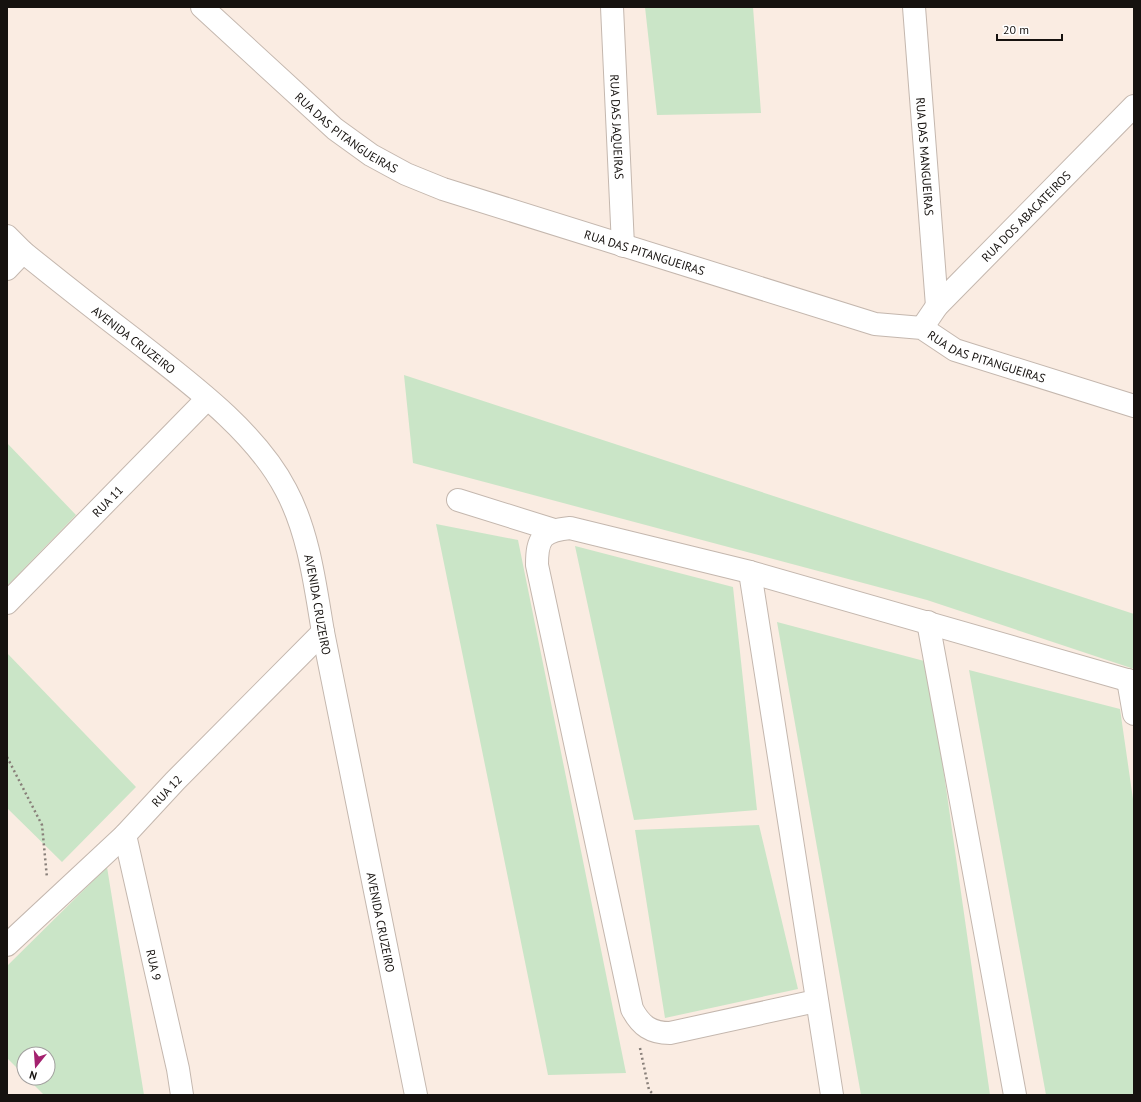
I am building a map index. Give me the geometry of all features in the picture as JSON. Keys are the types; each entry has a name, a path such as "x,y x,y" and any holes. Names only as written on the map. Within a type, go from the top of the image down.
{"street":[{"name":"RUA DAS PITANGUEIRAS","path":"202,7 335,129 371,155 443,189 875,324 922,328 955,350 1134,406"},
{"name":"RUA DAS JAQUEIRAS","path":"612,7 623,246"},
{"name":"RUA DAS MANGUEIRAS","path":"914,7 937,306"},
{"name":"RUA DOS ABACATEIROS","path":"922,328 937,306 1134,106"},
{"name":"AVENIDA CRUZEIRO","path":"7,236 23,252 207,398 260,449 287,490 301,527 312,565 322,632 416,1095"},
{"path":"7,268 23,252"},
{"name":"RUA 11","path":"7,603 207,398"},
{"path":"458,500 554,530"},
{"path":"816,1001 670,1033 658,1033 647,1028 637,1019 631,1001 537,565 537,548 543,536 554,530 570,528 750,572 1131,681 1134,714"},
{"path":"750,572 816,1001 832,1095"},
{"path":"928,622 1015,1095"},
{"name":"RUA 12","path":"7,945 125,835 175,781 322,632"},
{"name":"RUA 9","path":"125,835 178,1069 182,1095"}],"path":[{"path":"7,757 42,825 49,906"},
{"path":"640,1046 649,1090 654,1095"}],"green space":[{"path":"645,7 753,7 761,113 657,115"},
{"path":"404,375 1134,614 1134,669 927,600 413,463"},
{"path":"7,443 76,515 7,586"},
{"path":"436,524 518,540 626,1073 548,1075"},
{"path":"575,546 733,587 757,810 634,820"},
{"path":"777,622 928,662 990,1095 861,1095"},
{"path":"7,653 136,787 62,862 7,808"},
{"path":"969,670 1120,709 1134,806 1134,1095 1046,1095"},
{"path":"759,825 798,989 665,1018 635,830"},
{"path":"107,867 144,1095 44,1095 35,1086 56,1086 56,1046 16,1046 16,1067 7,1058 7,966"}]}
